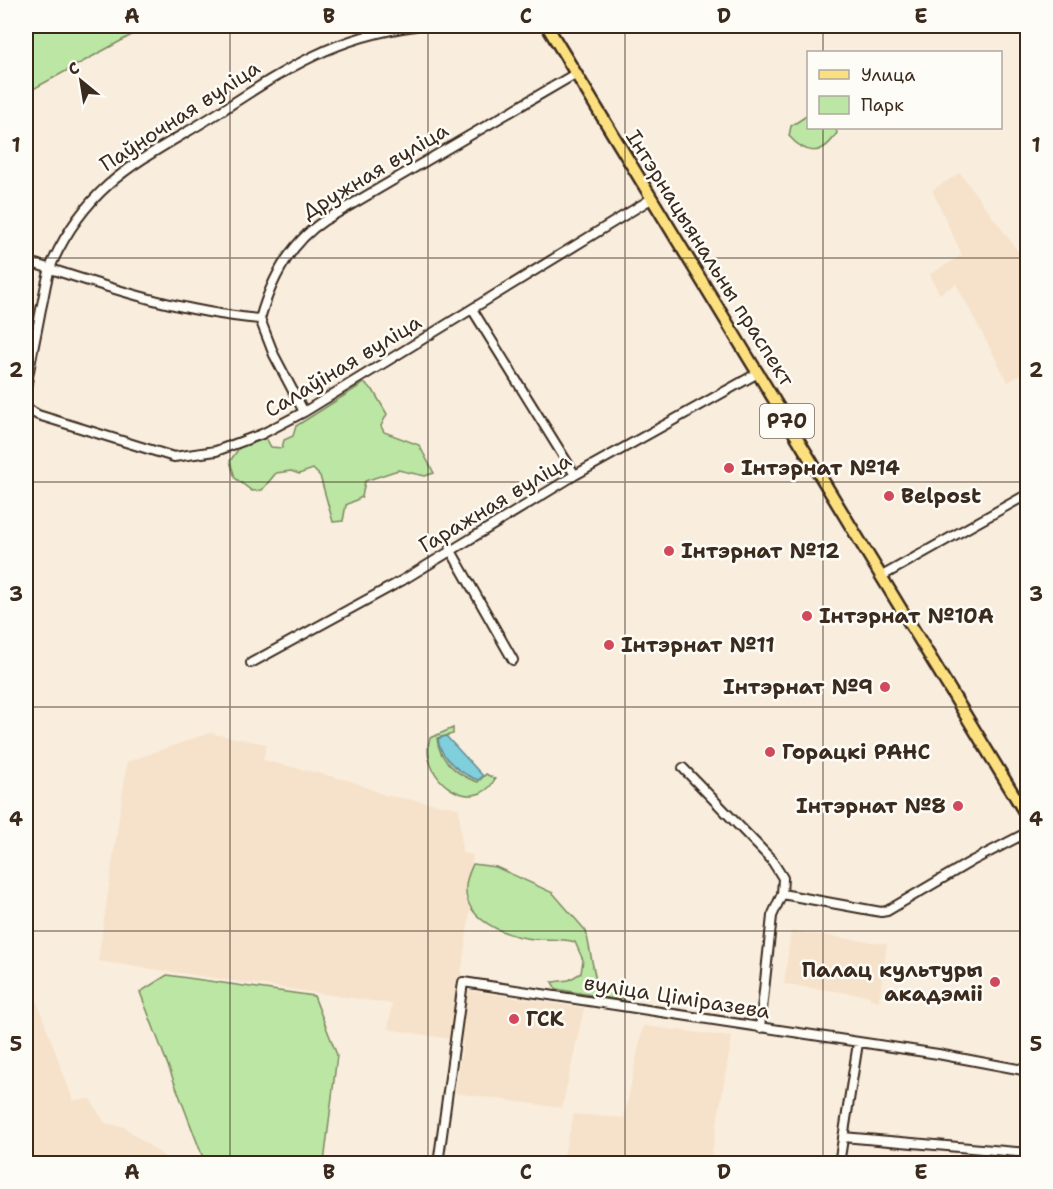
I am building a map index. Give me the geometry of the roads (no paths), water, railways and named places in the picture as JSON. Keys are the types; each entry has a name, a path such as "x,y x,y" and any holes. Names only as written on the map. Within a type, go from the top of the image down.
{"main road":[{"name":"Інтэрнацыянальны праспект","path":"547,26 1028,818"}],"street":[{"name":"Паўночная вуліца","path":"26,389 50,269 71,230 95,196 110,181 148,154 319,51 381,31 415,26"},
{"name":"Дружная вуліца","path":"260,320 281,268 295,245 308,231 575,74"},
{"name":"Салаўіная вуліца","path":"26,409 174,457 216,451 262,434 304,412 609,222 651,199"},
{"path":"26,261 144,299 219,316 260,320 274,355 304,412"},
{"path":"472,309 574,475"},
{"name":"Гаражная вуліца","path":"251,663 403,580 450,549 574,475 643,439 758,373"},
{"path":"882,576 1028,494"},
{"path":"450,549 513,660"},
{"path":"683,768 771,859 783,878 782,894 772,916 760,1028"},
{"path":"782,894 887,911 972,861 1028,832"},
{"name":"вуліца Ціміразева","path":"438,1164 463,982 858,1042 1028,1071"},
{"path":"839,1164 858,1042"},
{"path":"843,1137 1028,1153"}],"water":[{"path":"446,736 483,776 478,780 471,777 447,759 438,739"}],"place":[{"name":"Інтэрнат №14","path":"729,468"},
{"name":"Belpost","path":"889,496"},
{"name":"Інтэрнат №12","path":"669,551"},
{"name":"Інтэрнат №10А","path":"807,616"},
{"name":"Інтэрнат №11","path":"609,645"},
{"name":"Інтэрнат №9","path":"885,687"},
{"name":"Горацкі РАНС","path":"770,752"},
{"name":"Інтэрнат №8","path":"958,806"},
{"name":"Палац культуры акадэміі","path":"995,982"},
{"name":"ГСК","path":"514,1019"}]}
